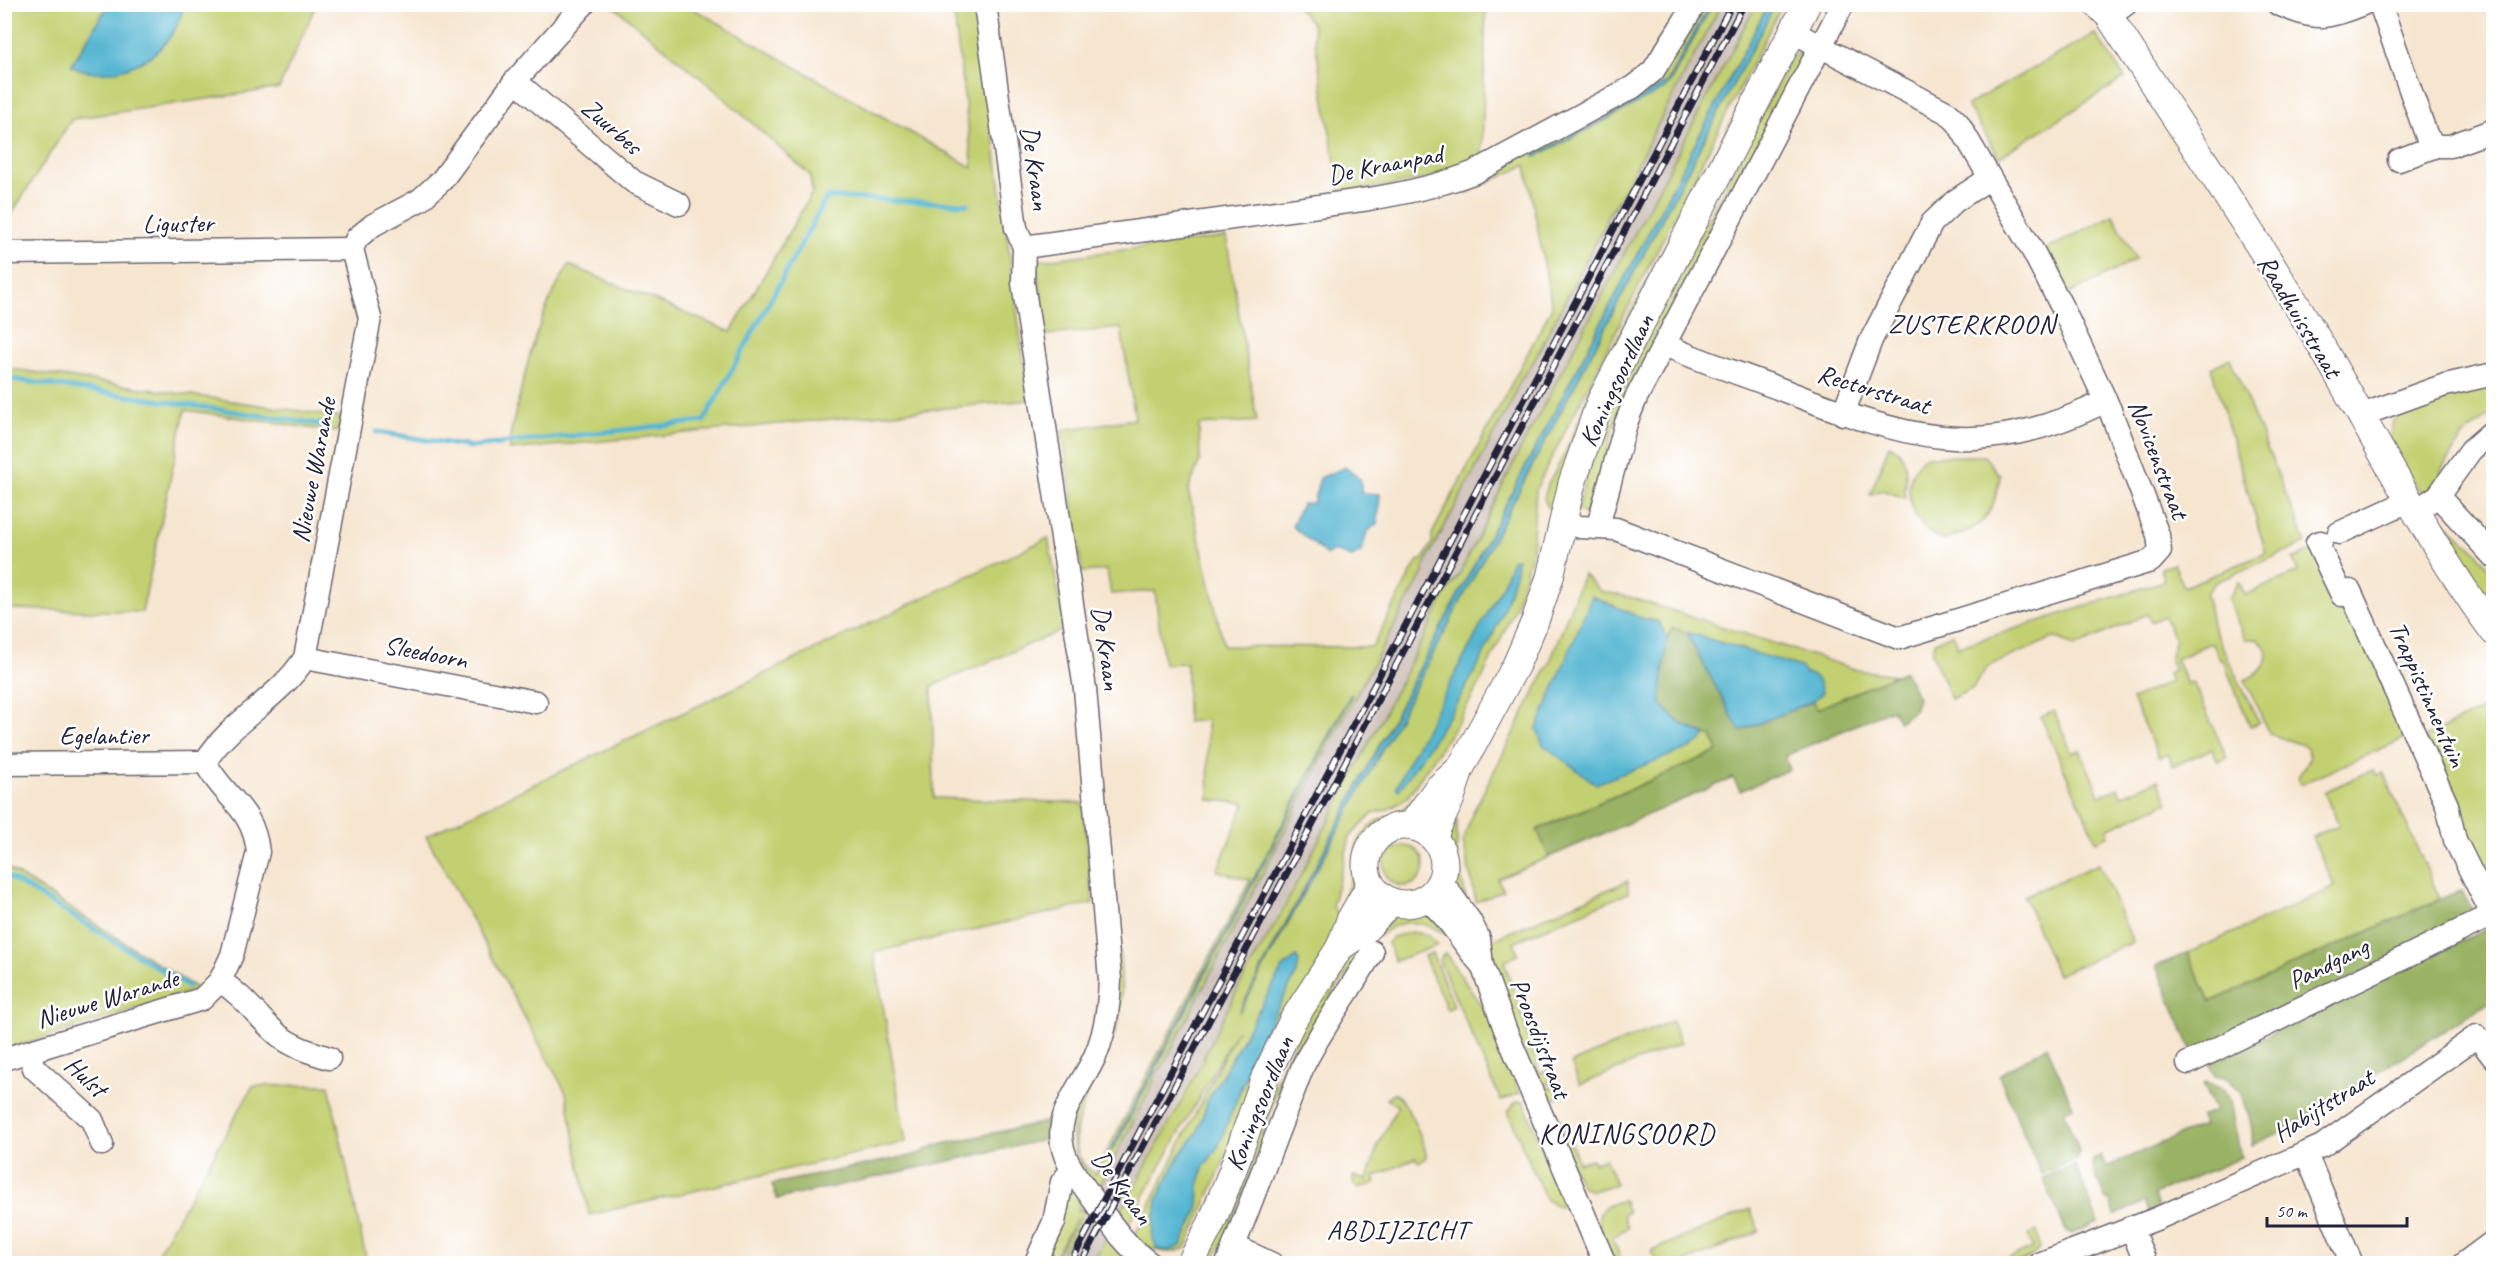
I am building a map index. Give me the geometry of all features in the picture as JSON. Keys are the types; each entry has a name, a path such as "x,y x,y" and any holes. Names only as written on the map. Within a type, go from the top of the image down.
{"street":[{"path":"352,249 357,238 373,225 420,200 442,180 515,81 584,4"},
{"name":"De Kraan","path":"985,4 1016,228 1024,248 1023,283 1085,690 1110,980 1109,1006 1096,1055 1067,1105 1062,1142 1072,1170 1124,1241 1151,1263"},
{"name":"De Kraanpad","path":"1024,248 1369,199 1421,191 1448,183 1475,172 1633,87 1653,71 1695,4"},
{"name":"Koningsoordlaan","path":"1422,831 1437,789 1460,769 1516,665 1530,632 1550,577 1562,522 1582,452 1600,402 1806,4"},
{"name":"Koningsoordlaan","path":"1598,526 1626,423 1843,4"},
{"path":"2278,4 2307,16 2319,18 2363,4"},
{"path":"2380,4 2427,137 2436,146"},
{"name":"Raadhuisstraat","path":"2111,8 2309,326 2359,416 2422,502 2453,573 2493,632"},
{"name":"Novicenstraat","path":"1562,522 1580,527 1598,526 1616,529 1899,638 2151,561 2160,551 2158,536 2106,400 2059,301 1966,136 1948,113 1793,32"},
{"name":"Zuurbes","path":"515,81 634,182 679,204"},
{"path":"2399,160 2436,146 2450,146 2493,130"},
{"path":"1843,414 1870,340 1932,223 1955,201 1990,178"},
{"name":"Liguster","path":"4,253 352,249"},
{"name":"Nieuwe Warande","path":"4,1059 202,999 220,981 232,955 258,852 256,834 250,819 213,779 205,762 215,746 287,681 305,658 370,318 352,249"},
{"name":"Rectorstraat","path":"1665,345 1843,414 1889,429 1933,437 1992,437 2061,421 2106,400"},
{"path":"2359,416 2445,385 2493,374"},
{"path":"2422,502 2493,430"},
{"name":"Raadhuisstraat","path":"2422,502 2493,557"},
{"name":"Trappistinnentuin","path":"2422,502 2326,539 2342,595 2350,591 2447,805 2455,840 2493,914"},
{"name":"Sleedoorn","path":"305,658 537,702"},
{"name":"Egelantier","path":"4,764 205,762"},
{"path":"1396,826 1422,831 1442,850 1444,858 1445,866 1434,890 1409,905 1391,902 1379,896 1371,885 1366,863 1372,843 1383,832 1396,826"},
{"name":"Koningsoordlaan","path":"1190,1263 1210,1224 1232,1172 1265,1077 1293,1020 1340,948 1350,920 1371,885"},
{"name":"Proosdijstraat","path":"1434,890 1444,913 1467,948 1482,965 1531,1093 1605,1263"},
{"name":"Koningsoordlaan","path":"1340,948 1364,931 1391,902"},
{"name":"Pandgang","path":"2188,1064 2493,914"},
{"path":"1272,1263 1231,1255 1303,1066 1318,1036 1360,976 1372,952"},
{"path":"220,981 241,994 282,1038 306,1051 329,1058"},
{"name":"Habijtstraat","path":"2039,1263 2131,1227 2322,1146 2477,1036 2493,1058"},
{"name":"Hulst","path":"29,1052 34,1068 92,1120 102,1144"},
{"path":"2306,1154 2352,1263"},
{"path":"1035,1263 1054,1222 1062,1182 1072,1170"},
{"path":"2131,1227 2146,1263"},
{"path":"2463,1263 2493,1241"}],"shaded area":[{"path":"1721,5 1756,5 1368,746 1117,1218 1115,1209 1106,1200 1107,1197 1097,1192 1114,1156 1336,732 1423,573 1427,559 1513,399 1518,383 1531,366 1605,224 1607,216 1618,200"},
{"path":"1089,1206 1093,1211 1091,1215 1096,1218 1094,1221 1108,1234 1094,1264 1057,1264"}],"green space":[{"path":"5,5 108,5 71,66 174,31 185,5 316,5 279,88 72,119 5,224"},
{"path":"612,5 687,5 973,168 953,5 976,5 1029,400 510,450 510,436 532,348 547,306 569,265 731,332 812,193 810,175 715,90"},
{"path":"1296,5 1486,5 1482,156 1430,178 1340,194 1312,23"},
{"path":"1701,5 1710,5 1667,82 1611,115 1534,155 1535,157 1616,115 1670,83 1712,5 1721,5 1618,200 1607,216 1605,224 1531,366 1518,383 1513,399 1427,559 1423,573 1336,732 1162,1067 1155,1074 1153,1083 1097,1192 1080,1161 1074,1145 1072,1127 1114,932 1117,930 1121,974 1119,1018 1114,1036 1085,1100 1078,1122 1076,1143 1081,1160 1095,1174 1250,880 1217,871 1245,803 1209,800 1207,720 1187,722 1187,663 1164,664 1155,591 1111,594 1107,570 1082,572 1062,430 1135,419 1121,328 1047,335 1036,261 1226,237 1257,421 1199,425 1200,460 1188,490 1224,646 1372,647 1418,560 1422,561 1432,543 1432,534 1552,307 1526,165 1466,193 1470,189 1467,182 1610,109","holes":["1352,694 1116,1144 1111,1152"]},
{"path":"1756,5 1768,5 1239,1012 1387,741 1775,5 1782,5 1536,489 1532,551 1524,579 1513,613 1479,685 1459,720 1407,798 1393,807 1373,814 1350,837 1332,906 1342,919 1233,1141 1186,1248 1165,1252 1146,1246 1133,1239 1237,1030 1125,1230 1117,1218 1184,1097 1239,986 1279,917 1446,594 1459,575 1520,450","holes":["1296,957 1297,973 1260,1040 1218,1147 1203,1168 1199,1183 1198,1210 1181,1246 1152,1236 1158,1197 1180,1155 1197,1133 1208,1100 1282,969"]},
{"path":"2095,34 2125,78 1999,157 1967,105"},
{"path":"1776,36 1557,509 1548,507 1544,498 1549,482 1566,452 1589,392"},
{"path":"1806,51 1620,405 1595,493 1592,516 1587,516 1577,509 1601,427 1790,59 1799,52"},
{"path":"2113,215 2136,259 2071,293 2047,249"},
{"path":"2230,358 2306,543 2216,582 2206,593 2212,625 2259,723 2250,726 2223,660 2220,660 2213,644 2208,644 2176,659 2187,684 2193,682 2227,758 2218,762 2212,749 2173,766 2168,754 2159,758 2132,699 2171,681 2167,673 2174,670 2170,661 2175,640 2164,616 2151,622 2147,614 2074,647 2061,639 2053,638 1987,667 1972,689 1951,699 1932,653 1935,642 1953,633 1958,647 2164,581 2161,568 2174,564 2184,587 2266,553 2211,368"},
{"path":"5,368 341,417 337,432 185,410 142,612 5,609"},
{"path":"2493,379 2493,411 2462,438 2441,470 2443,477 2428,492 2418,490 2389,441 2393,421 2404,411"},
{"path":"1889,445 1901,455 1906,467 1905,498 1882,490 1870,495"},
{"path":"1926,456 1984,456 2000,476 1994,502 1985,518 1969,530 1944,540 1932,534 1922,525 1911,502 1909,490 1911,477 1916,466"},
{"path":"2443,520 2479,554 2493,574 2493,619 2446,536"},
{"path":"1048,538 1065,629 932,686 934,798 1083,803 1093,903 874,952 906,1142 589,1215 566,1093 426,836"},
{"path":"2317,548 2345,596 2408,737 2301,784 2298,777 2310,757 2306,746 2269,734 2245,680 2258,673 2266,663 2267,651 2258,639 2245,639 2228,599 2239,582 2245,595 2298,572 2293,559"},
{"path":"1583,574 1600,591 1633,598 1857,670 1895,675 1817,709 1813,701 1822,693 1805,674 1672,628 1667,638 1659,622 1641,618 1592,597 1537,729 1704,737 1704,734 1712,737 1719,751 1538,829 1549,857 1498,879 1503,891 1476,902 1463,842 1472,814 1550,662"},
{"path":"1672,628 1686,632 1740,731 1813,701 1817,709 1905,671 1918,698 1914,710 1899,722 1892,709 1785,756 1790,769 1740,791 1733,778 1549,857 1537,830 1718,751 1712,737 1681,724 1660,703 1665,643"},
{"path":"2493,705 2493,904 2425,737"},
{"path":"2054,711 2072,753 2080,750 2100,796 2118,788 2121,796 2158,780 2168,802 2107,829 2109,835 2096,841 2041,717"},
{"path":"2373,770 2376,775 2383,772 2440,899 2210,1002 2188,953 2335,887 2312,837 2339,825 2324,792"},
{"path":"1416,797 1400,819 1385,825 1373,834 1364,846 1359,861 1358,886 1342,909 1356,848 1362,835 1373,824 1400,810"},
{"path":"1452,818 1457,821 1457,858 1467,902 1450,876 1448,847"},
{"path":"1404,846 1418,852 1424,866 1418,880 1404,886 1390,880 1384,866 1390,852"},
{"path":"2099,864 2133,942 2057,975 2024,896"},
{"path":"4,866 198,989 5,1050"},
{"path":"1628,881 1628,893 1514,942 1518,955 1504,961 1540,1073 1553,1069 1558,1079 1538,1088 1521,1048 1489,941"},
{"path":"2461,890 2476,917 2193,1054 2156,966 2188,953 2210,1002"},
{"path":"1409,911 1431,917 1445,934 1419,923 1403,923 1379,936 1372,931 1397,913"},
{"path":"2493,926 2493,1000 2283,1131 2252,1145 2250,1119 2244,1100 2227,1079 2215,1076 2209,1063"},
{"path":"1411,932 1428,935 1438,945 1395,961 1387,943 1393,937"},
{"path":"1371,941 1322,1010 1289,1065 1273,1100 1231,1223 1212,1263 1202,1264 1268,1099 1304,1021 1351,955"},
{"path":"1432,953 1454,1006 1447,1010 1424,956"},
{"path":"1445,953 1490,1018 1520,1093 1501,1101 1439,960"},
{"path":"1672,1021 1681,1043 1580,1085 1571,1063"},
{"path":"2047,1046 2073,1107 2064,1112 2079,1150 2077,1159 2041,1174 1999,1075"},
{"path":"1559,1083 1564,1094 1552,1100 1579,1163 1592,1159 1594,1163 1605,1158 1616,1184 1592,1191 1581,1186 1539,1092"},
{"path":"2203,1083 2223,1089 2230,1102 2241,1158 2154,1194 2158,1208 2149,1212 2145,1202 2115,1215 2092,1166 2093,1160 2101,1155 2106,1167 2203,1125 2200,1117 2215,1111"},
{"path":"329,1085 367,1263 152,1263 253,1086"},
{"path":"1394,1093 1414,1122 1423,1143 1426,1158 1419,1163 1416,1158 1374,1177 1376,1183 1357,1188 1353,1184 1353,1176 1367,1180 1378,1145 1398,1106 1386,1099"},
{"path":"1516,1102 1524,1102 1546,1159 1564,1192 1564,1204 1558,1206 1546,1200 1508,1112"},
{"path":"1054,1120 1053,1138 777,1199 772,1184 918,1154 934,1146"},
{"path":"2075,1165 2098,1222 2072,1234 2066,1231 2043,1178"},
{"path":"1066,1188 1076,1188 1082,1202 1077,1210 1081,1209 1083,1213 1057,1263 1053,1263 1077,1218 1051,1263 1042,1264"},
{"path":"1623,1200 1628,1212 1623,1215 1628,1227 1612,1238 1623,1263 1615,1263 1602,1234 1599,1219 1605,1207"},
{"path":"1750,1209 1759,1231 1684,1263 1657,1263 1651,1251"},
{"path":"2037,1231 2040,1248 2036,1253 2020,1261 1996,1264 2033,1248 2028,1235"},
{"path":"1107,1235 1133,1264 1092,1264"}],"water":[{"path":"1710,4 1712,5 1666,88 1535,157 1534,155 1611,115 1667,82"},
{"path":"108,5 185,5 176,28 165,43 141,62 128,68 100,72 85,71 71,66"},
{"path":"1768,5 1775,5 1387,741 1239,1013"},
{"path":"1345,467 1361,480 1361,493 1380,494 1378,523 1367,532 1362,551 1352,557 1334,551 1327,555 1292,526 1302,504 1313,503 1320,478"},
{"path":"1517,558 1517,567 1488,646 1461,696 1399,790 1396,788 1406,766 1502,586 1512,560"},
{"path":"1592,596 1641,618 1659,622 1667,638 1660,703 1681,724 1704,734 1705,737 1692,747 1596,784 1543,745 1537,729"},
{"path":"1686,632 1801,667 1805,674 1813,675 1817,679 1822,693 1813,701 1740,731"},
{"path":"1352,694 1116,1144 1110,1152 1350,696"},
{"path":"1296,957 1299,961 1297,973 1260,1040 1218,1147 1203,1168 1199,1183 1198,1210 1181,1246 1168,1251 1157,1249 1152,1236 1158,1197 1180,1155 1197,1133 1208,1100 1282,969"}],"waterway":[{"path":"377,432 471,447 704,421 827,197 968,204"},
{"path":"4,378 326,425"},
{"path":"4,874 188,986"}],"railway":[{"path":"1070,1264 1732,4"},
{"path":"1081,1264 1744,4"}],"district":[{"name":"ZUSTERKROON","path":"1972,324"},
{"name":"KONINGSOORD","path":"1627,1133"},
{"name":"ABDIJZICHT","path":"1398,1230"}]}
